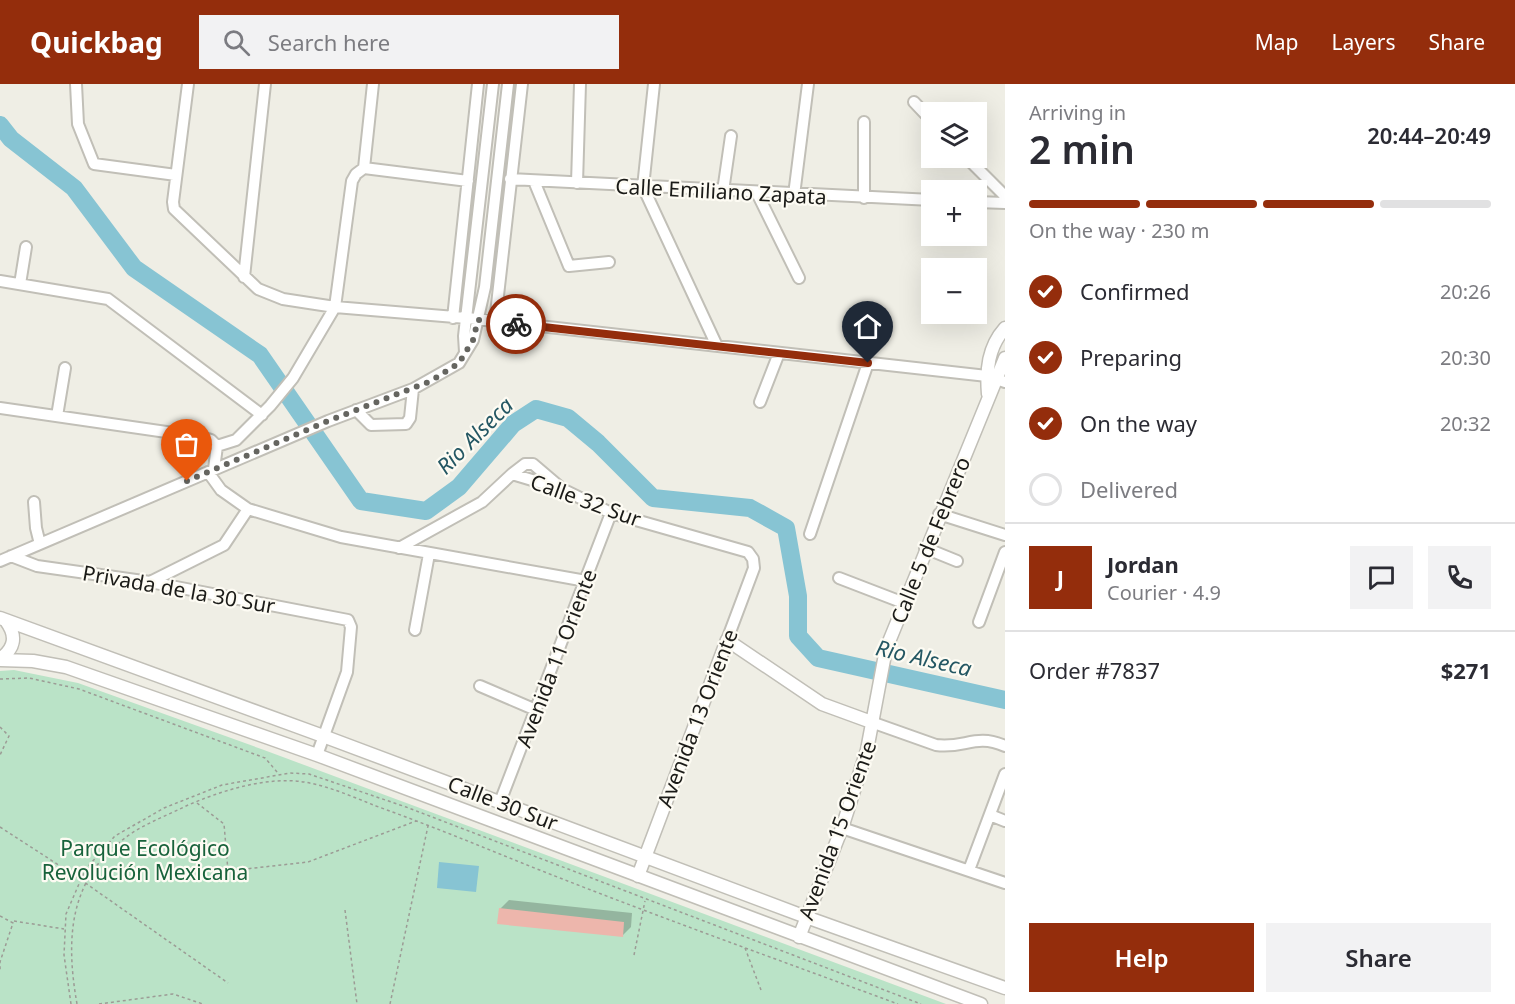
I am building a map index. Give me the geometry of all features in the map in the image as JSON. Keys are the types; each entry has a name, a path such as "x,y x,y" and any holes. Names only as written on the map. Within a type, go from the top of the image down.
{"main road":[{"path":"996,379 994,344 1005,328"},
{"path":"996,379 1005,358"},
{"name":"Calle 5 de Febrero","path":"874,723 886,649 925,548 996,379"},
{"path":"0,659 11,648 14,639 3,620"},
{"name":"Calle 30 Sur","path":"3,620 323,736 806,917 1005,988"},
{"path":"727,640 822,704 874,723"},
{"name":"Avenida 13 Oriente","path":"638,876 727,640"},
{"name":"Calle 30 Sur","path":"0,659 41,662 66,667 316,755 981,1004"},
{"name":"Avenida 15 Oriente","path":"799,937 842,828 874,723"}],"street":[{"path":"76,84 78,124 94,164 176,175"},
{"path":"188,84 174,209 244,277 270,295 335,307 467,318 996,379"},
{"path":"244,277 265,84"},
{"path":"364,168 373,84"},
{"path":"453,318 478,84"},
{"path":"465,352 464,336 476,249 493,84"},
{"path":"0,561 296,434 413,389 446,373 459,363 473,340 478,320 490,250 508,84"},
{"path":"495,322 522,84"},
{"path":"577,183 580,84"},
{"path":"654,84 643,187 717,346"},
{"path":"794,195 808,84"},
{"path":"914,102 921,109"},
{"path":"864,122 864,198"},
{"path":"723,191 731,136"},
{"path":"217,446 228,444 246,433 266,411 293,378 335,307 352,181 356,174 364,168 468,181"},
{"path":"977,168 1005,196"},
{"name":"Calle Emiliano Zapata","path":"510,179 921,200"},
{"path":"534,181 569,266 609,262"},
{"path":"757,193 799,278"},
{"path":"987,202 1005,203"},
{"path":"20,284 26,247"},
{"path":"476,249 490,250"},
{"path":"0,282 108,299 266,411"},
{"path":"760,402 779,353"},
{"path":"810,534 868,363"},
{"path":"57,416 65,368"},
{"path":"356,410 370,425 406,424 410,418 413,389"},
{"path":"0,408 201,437 211,440 217,446"},
{"path":"246,433 245,444 253,453"},
{"path":"217,446 211,471 221,490 248,508 341,537 586,581"},
{"name":"Calle 32 Sur","path":"399,548 482,502 512,474 562,489 611,513 740,548 753,559"},
{"path":"34,502 40,543"},
{"path":"150,582 224,545 248,508"},
{"name":"Avenida 11 Oriente","path":"500,802 611,513"},
{"path":"939,514 1005,536"},
{"path":"925,548 957,561"},
{"path":"979,622 1005,552"},
{"path":"416,630 429,554"},
{"name":"Privada de la 30 Sur","path":"11,556 37,566 150,582 348,620 351,627 347,672 323,736"},
{"name":"Avenida 13 Oriente","path":"727,640 754,568 753,559"},
{"path":"838,578 904,603"},
{"path":"480,686 536,710"},
{"path":"874,723 947,747 986,739 1005,746"},
{"path":"316,755 323,736"},
{"path":"969,870 1005,774"},
{"path":"990,815 1005,820"},
{"path":"842,828 1005,884"}],"path":[{"path":"0,679 29,678 79,689 265,758 278,773"},
{"path":"0,727 9,736 0,754"},
{"path":"71,1004 65,975 66,914 85,870 115,836 164,808 222,785 278,773 309,774 384,800 921,1004"},
{"path":"77,1004 70,942 76,908 89,876 130,834 196,802 248,786 293,781 341,793 428,825 642,909 896,1004"},
{"path":"196,802 224,825 228,871 308,862 417,821"},
{"path":"390,1004 428,825"},
{"path":"0,827 71,873 228,983"},
{"path":"634,955 645,900"},
{"path":"345,910 357,1004"},
{"path":"0,916 13,921 64,929"},
{"path":"0,972 0,962 13,921"},
{"path":"745,947 761,990"},
{"path":"99,1004 177,994 203,1004"}],"green space":[{"name":"Parque Ecológico Revolución Mexicana","path":"14,670 78,683 946,1004 0,1004 0,671"}],"water":[{"path":"439,862 479,866 476,892 437,888"}],"building":[{"path":"499,908 624,922 623,937 497,924"}],"waterway":[{"name":"Rio Alseca","path":"0,125 11,139 74,188 134,268 260,355 361,501 426,511 459,487 513,424 536,409 568,418 598,443 653,498 750,508 786,528 798,596 798,636 818,658 1005,700"}],"way so far":[{"path":"187,481 328,421 413,389 446,373 459,363 473,340 478,320 516,324"}],"route":[{"path":"516,324 868,363"}]}
